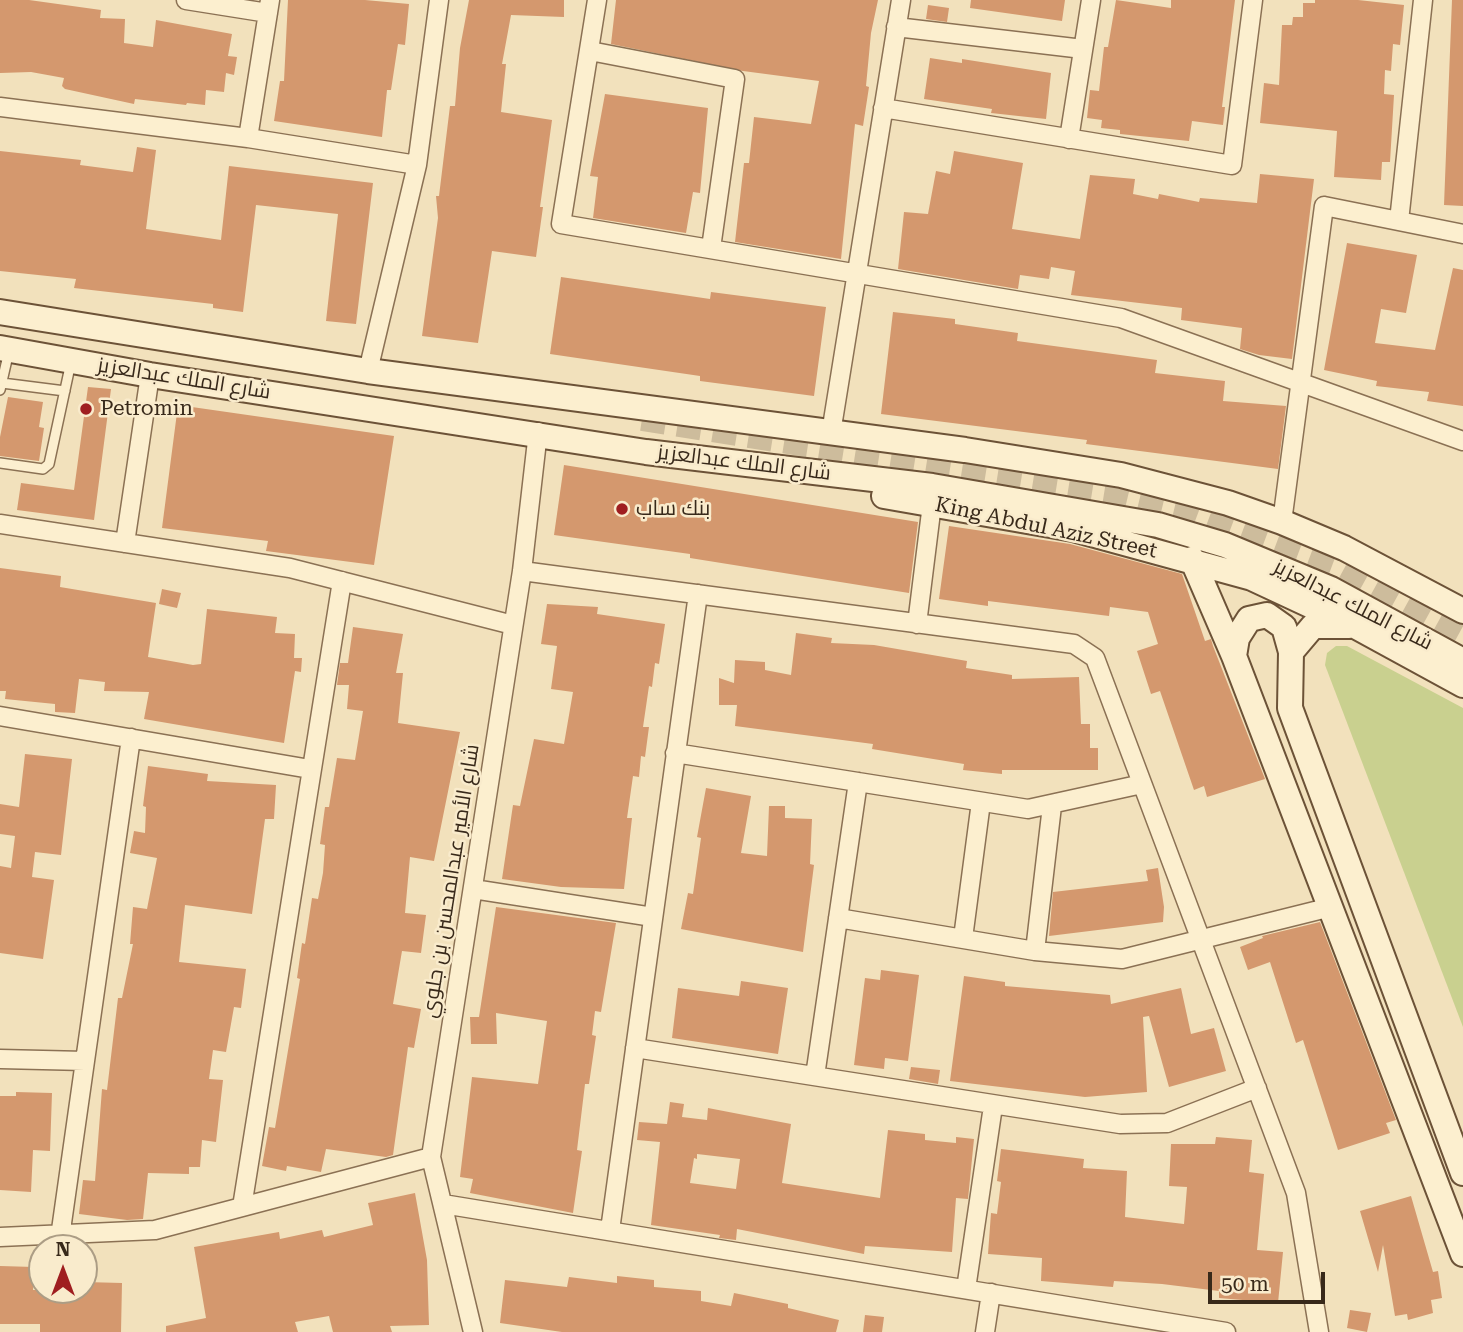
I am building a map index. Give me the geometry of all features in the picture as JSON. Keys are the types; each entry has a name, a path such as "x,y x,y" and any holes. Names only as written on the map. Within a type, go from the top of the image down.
{"street":[{"path":"186,0 269,7 248,138"},
{"path":"368,370 416,164 439,0"},
{"path":"597,0 561,224 711,248 855,276 1121,318 1463,441"},
{"path":"831,433 901,0"},
{"path":"1069,139 1091,0"},
{"path":"883,108 1232,165 1253,0"},
{"path":"1399,221 1423,0"},
{"path":"896,27 1083,49"},
{"path":"590,51 735,79 711,248"},
{"path":"0,107 248,138 416,164"},
{"path":"1282,522 1324,206 1463,234"},
{"name":"شارع الملك عبدالعزيز","path":"0,312 368,370 1121,475 1228,503 1282,522 1343,548 1463,611"},
{"name":"شارع الملك عبدالعزيز","path":"5,349 150,375 538,432 646,452 932,486 1158,525 1225,545 1331,589 1463,661"},
{"path":"125,543 150,375"},
{"name":"شارع الأمير عبدالمحسن بن جلوي","path":"474,1332 431,1157 522,571 538,432"},
{"name":"King Abdul Aziz Street","path":"646,452 1073,529 1192,559 1252,578 1355,626 1463,685"},
{"path":"917,624 932,504"},
{"path":"0,524 290,568 513,625"},
{"path":"1192,559 1234,656 1463,1254"},
{"path":"522,571 1074,644 1095,658 1296,1193 1319,1332"},
{"path":"242,1207 342,582"},
{"path":"610,1230 698,594"},
{"path":"1234,656 1237,638 1249,619 1267,615 1284,627 1291,652 1290,708 1463,1173"},
{"path":"1291,652 1313,626 1355,626"},
{"path":"0,716 310,769"},
{"path":"60,1234 131,738"},
{"path":"676,753 1028,809 1052,806 1142,784"},
{"path":"815,1076 858,782"},
{"path":"963,938 981,802"},
{"path":"1035,951 1052,806"},
{"path":"473,889 653,916"},
{"path":"838,918 1035,951 1122,959 1331,907"},
{"path":"635,1048 1119,1124 1167,1123 1257,1088"},
{"path":"0,1059 85,1061"},
{"path":"966,1289 993,1105"},
{"path":"98,1234 155,1230 431,1157"},
{"path":"443,1204 1227,1332"},
{"path":"0,1237 28,1237"},
{"path":"985,1332 990,1293"}],"lane":[{"path":"5,349 1,386 65,391"},
{"path":"0,463 43,469 49,464 72,360"}],"green space":[{"path":"1336,646 1347,646 1463,708 1463,1027 1325,665 1327,653"}],"building":[{"path":"0,0 29,0 101,10 100,18 125,19 124,43 153,47 156,20 232,34 228,56 237,57 234,75 226,73 224,92 206,90 205,105 186,105 135,99 134,104 65,89 62,86 64,78 31,72 0,73"},
{"path":"288,0 365,0 409,4 405,45 398,44 391,90 387,90 382,137 274,121 280,81 284,81"},
{"path":"469,0 564,0 564,17 511,15 502,64 506,64 501,112 552,120 536,257 492,251 478,343 422,336 438,218 436,196 439,196 450,106 455,106 460,48"},
{"path":"616,0 878,0 871,33 866,86 869,87 863,126 855,124 841,259 735,242 744,163 749,163 754,117 811,124 819,81 743,71 611,44"},
{"path":"971,0 1065,0 1062,21 970,8"},
{"path":"1116,0 1171,8 1171,0 1235,0 1222,107 1225,107 1223,125 1192,121 1189,141 1120,134 1120,130 1101,128 1102,120 1087,118 1090,90 1099,91 1104,47 1108,47"},
{"path":"1315,0 1358,0 1404,5 1400,45 1393,44 1391,71 1385,70 1384,94 1394,95 1390,162 1382,162 1381,180 1334,177 1337,131 1260,123 1264,83 1279,85 1282,25 1292,25 1293,17 1303,17 1303,3 1315,3"},
{"path":"1452,0 1463,0 1463,206 1444,205"},
{"path":"928,5 949,8 947,22 926,19"},
{"path":"930,58 962,63 962,59 1051,73 1046,119 991,113 992,109 924,99"},
{"path":"605,94 708,108 700,193 693,192 686,233 593,218 598,177 590,176"},
{"path":"137,147 156,150 146,229 221,240 229,166 373,183 356,324 326,321 338,214 256,205 243,312 213,308 213,304 74,288 76,279 0,271 0,151 81,160 80,165 133,172"},
{"path":"954,151 1023,163 1012,229 1080,239 1090,175 1135,179 1133,194 1158,199 1159,194 1199,202 1200,198 1257,203 1260,174 1314,179 1292,359 1259,355 1240,349 1242,328 1181,320 1182,308 1071,295 1075,271 1051,267 1049,279 1020,275 1018,289 898,269 904,212 928,214 936,171 950,174"},
{"path":"1347,243 1417,255 1406,313 1381,309 1375,343 1435,350 1453,268 1463,270 1463,406 1427,401 1429,392 1376,386 1377,381 1324,370"},
{"path":"561,277 710,299 711,292 826,307 814,396 700,381 700,376 550,354"},
{"path":"893,312 955,319 955,324 1018,333 1017,341 1157,360 1155,373 1225,381 1223,401 1286,406 1278,469 1086,444 1087,440 881,414"},
{"path":"88,387 111,389 94,520 17,510 21,483 74,490"},
{"path":"8,397 43,402 39,427 44,428 39,461 0,456 0,437"},
{"path":"178,405 394,436 374,565 266,551 268,541 162,528"},
{"path":"564,465 918,522 909,593 690,558 690,554 554,535"},
{"path":"949,526 1070,544 1182,574 1205,641 1211,639 1265,779 1207,797 1204,786 1194,790 1160,691 1151,694 1137,651 1158,644 1148,612 1110,607 1109,616 988,601 988,606 939,599"},
{"path":"0,568 61,576 60,587 156,603 148,657 193,665 201,664 207,609 277,617 275,633 295,634 294,658 302,658 301,672 295,671 284,743 144,719 149,692 104,691 105,682 79,679 75,713 55,712 55,704 5,699 6,691 0,691"},
{"path":"162,589 181,593 177,608 159,604"},
{"path":"547,604 598,607 597,614 665,624 659,664 655,663 652,687 649,686 643,727 649,727 645,757 641,756 639,777 633,776 627,818 632,818 624,889 561,887 502,879 513,805 520,806 534,739 564,744 573,692 551,689 557,646 541,644"},
{"path":"353,627 403,634 396,673 403,673 398,723 460,732 434,861 410,857 405,913 426,915 421,953 402,951 393,1004 421,1009 414,1048 408,1047 393,1155 386,1157 326,1149 321,1172 287,1166 286,1171 262,1166 269,1127 275,1128 300,979 297,978 302,943 305,944 312,898 318,899 323,873 325,845 320,844 325,807 329,807 337,758 355,760 363,711 347,709 349,685 337,685 340,663 348,663"},
{"path":"796,633 832,638 831,643 874,645 967,661 966,668 1012,675 1012,679 1079,677 1081,724 1090,724 1090,748 1098,748 1098,770 1002,770 1002,774 963,770 964,764 872,749 873,744 735,726 737,705 719,705 719,678 734,683 735,660 765,662 765,670 791,675"},
{"path":"25,754 72,759 61,855 35,852 32,877 54,880 43,959 0,953 0,866 11,868 15,836 0,834 0,804 19,807"},
{"path":"148,766 208,774 207,781 276,785 274,819 265,819 252,914 185,905 179,962 246,969 241,1008 234,1007 226,1052 213,1050 209,1079 223,1080 216,1142 202,1140 200,1167 189,1167 189,1174 148,1173 143,1219 127,1220 79,1214 83,1180 95,1181 102,1089 107,1090 118,998 122,998 133,944 130,944 133,907 147,909 157,858 130,853 134,831 145,833 146,807 143,806"},
{"path":"706,788 751,796 741,853 767,856 769,806 785,806 785,818 812,819 810,864 814,865 803,952 681,929 688,893 693,894 701,838 697,837"},
{"path":"1158,868 1164,907 1163,922 1049,936 1053,892 1148,881 1146,870"},
{"path":"496,907 616,923 601,1012 595,1011 592,1035 596,1036 589,1084 585,1084 577,1150 582,1151 573,1213 470,1193 473,1179 460,1177 472,1077 538,1084 547,1021 496,1013 497,1044 471,1044 470,1017 479,1017"},
{"path":"1320,922 1396,1120 1386,1123 1390,1133 1338,1150 1303,1040 1296,1043 1270,962 1248,970 1240,947 1263,938 1262,936"},
{"path":"881,970 919,975 908,1061 885,1058 884,1069 854,1065 865,978 880,980"},
{"path":"964,976 1005,982 1005,986 1110,995 1111,1004 1181,988 1191,1034 1214,1028 1226,1071 1169,1087 1149,1016 1143,1017 1147,1092 1085,1097 950,1081"},
{"path":"741,981 788,988 778,1054 672,1038 678,988 739,996"},
{"path":"911,1067 940,1070 938,1084 909,1079"},
{"path":"16,1092 52,1093 50,1151 33,1150 31,1192 0,1190 0,1096 16,1096"},
{"path":"670,1102 684,1104 682,1117 707,1120 708,1108 791,1124 782,1183 880,1198 888,1130 925,1134 925,1140 956,1143 956,1137 974,1139 968,1199 956,1198 952,1252 865,1246 864,1254 737,1229 736,1240 719,1238 720,1235 651,1225 660,1142 637,1140 639,1122 667,1124","holes":["697,1154 740,1159 736,1189 690,1183"]},
{"path":"1216,1137 1252,1140 1249,1172 1264,1174 1257,1250 1283,1252 1278,1303 1219,1298 1219,1291 1162,1284 1114,1281 1113,1287 1041,1281 1042,1258 988,1254 991,1213 997,1214 1001,1182 997,1181 1001,1149 1084,1159 1083,1168 1127,1171 1125,1217 1184,1224 1187,1187 1169,1186 1171,1144 1215,1144"},
{"path":"415,1193 427,1260 429,1325 390,1326 392,1332 333,1332 329,1316 295,1322 298,1332 166,1332 166,1326 206,1318 194,1247 279,1232 280,1239 322,1230 324,1237 373,1225 368,1203"},
{"path":"1411,1196 1433,1272 1438,1271 1442,1298 1431,1300 1433,1313 1408,1320 1407,1314 1395,1316 1383,1245 1378,1272 1360,1211"},
{"path":"0,1266 28,1267 28,1304 98,1304 98,1282 122,1283 121,1332 40,1332 40,1324 0,1324"},
{"path":"617,1276 654,1280 654,1287 701,1291 701,1301 731,1306 734,1293 788,1304 788,1308 839,1320 836,1332 562,1332 500,1323 505,1280 567,1287 569,1277 617,1283"},
{"path":"1350,1310 1371,1313 1367,1332 1347,1328"},
{"path":"865,1315 884,1317 882,1332 863,1332"}],"tunnel":[{"path":"642,419 1117,494 1184,510 1334,566 1463,637"}],"place":[{"name":"Petromin","path":"86,409"},
{"name":"بنك ساب","path":"622,509"}]}
